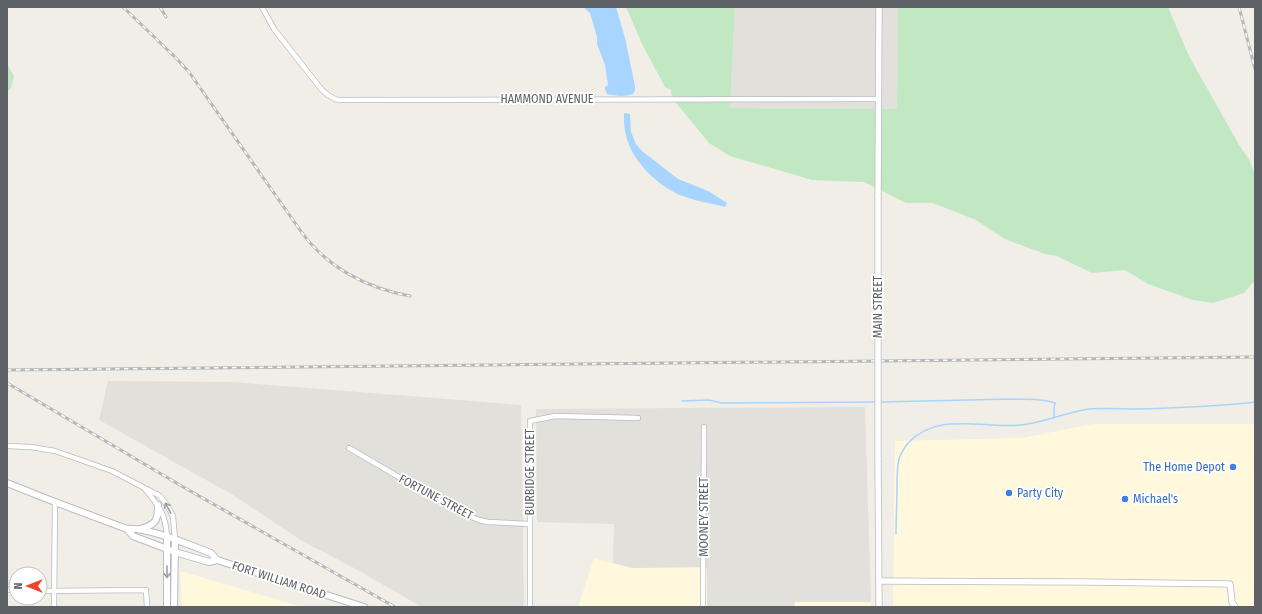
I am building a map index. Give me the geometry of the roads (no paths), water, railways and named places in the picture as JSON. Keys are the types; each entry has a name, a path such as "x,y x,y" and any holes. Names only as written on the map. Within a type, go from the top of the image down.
{"main road":[{"name":"FORT WILLIAM ROAD","path":"7,483 127,529 140,529 175,540 211,553 217,560 364,607"},
{"path":"140,529 155,522 158,515 158,505"},
{"name":"FORT WILLIAM ROAD","path":"127,529 133,536 175,552 209,562 217,560"},
{"path":"167,538 167,607"},
{"path":"174,607 175,540"}],"street":[{"name":"HAMMOND AVENUE","path":"262,7 274,29 322,90 337,100 878,98"},
{"name":"MAIN STREET","path":"879,7 879,607"},
{"name":"BURBIDGE STREET","path":"530,607 530,421 555,416 638,418"},
{"name":"MOONEY STREET","path":"703,607 704,427"},
{"path":"7,446 55,450 112,471 144,487 160,496 167,505 173,516 175,540"},
{"name":"FORTUNE STREET","path":"349,448 445,504 479,520 488,522 530,524"},
{"path":"144,487 164,515 167,525 167,538"},
{"path":"54,607 55,502"},
{"path":"879,581 1230,584 1235,607"},
{"path":"48,591 146,590 147,607"}],"water":[{"path":"583,7 616,7 625,38 635,86 633,94 620,96 607,94 605,89 608,85 605,65 597,44 597,37 590,13"},
{"path":"624,113 630,114 631,132 636,144 642,151 678,179 708,191 727,203 725,207 680,195 671,191 646,171 633,154 629,144 625,130"}],"waterway":[{"path":"880,402 1012,399 1039,400 1055,403 1054,417"},
{"path":"682,401 709,400 722,403 876,402"},
{"path":"896,534 897,476 899,459 908,443 920,433 933,427 947,424 1006,426 1030,424 1072,412 1089,409 1182,408 1255,402"}],"railway":[{"path":"123,7 189,72 310,243 322,255 348,274 378,288 410,296"},
{"path":"160,7 166,17"},
{"path":"1239,7 1255,69"},
{"path":"7,370 1255,357"},
{"path":"7,383 185,488 395,607"}],"place":[{"name":"The Home Depot","path":"1233,467"},
{"name":"Party City","path":"1009,493"},
{"name":"Michael's","path":"1125,499"}]}
